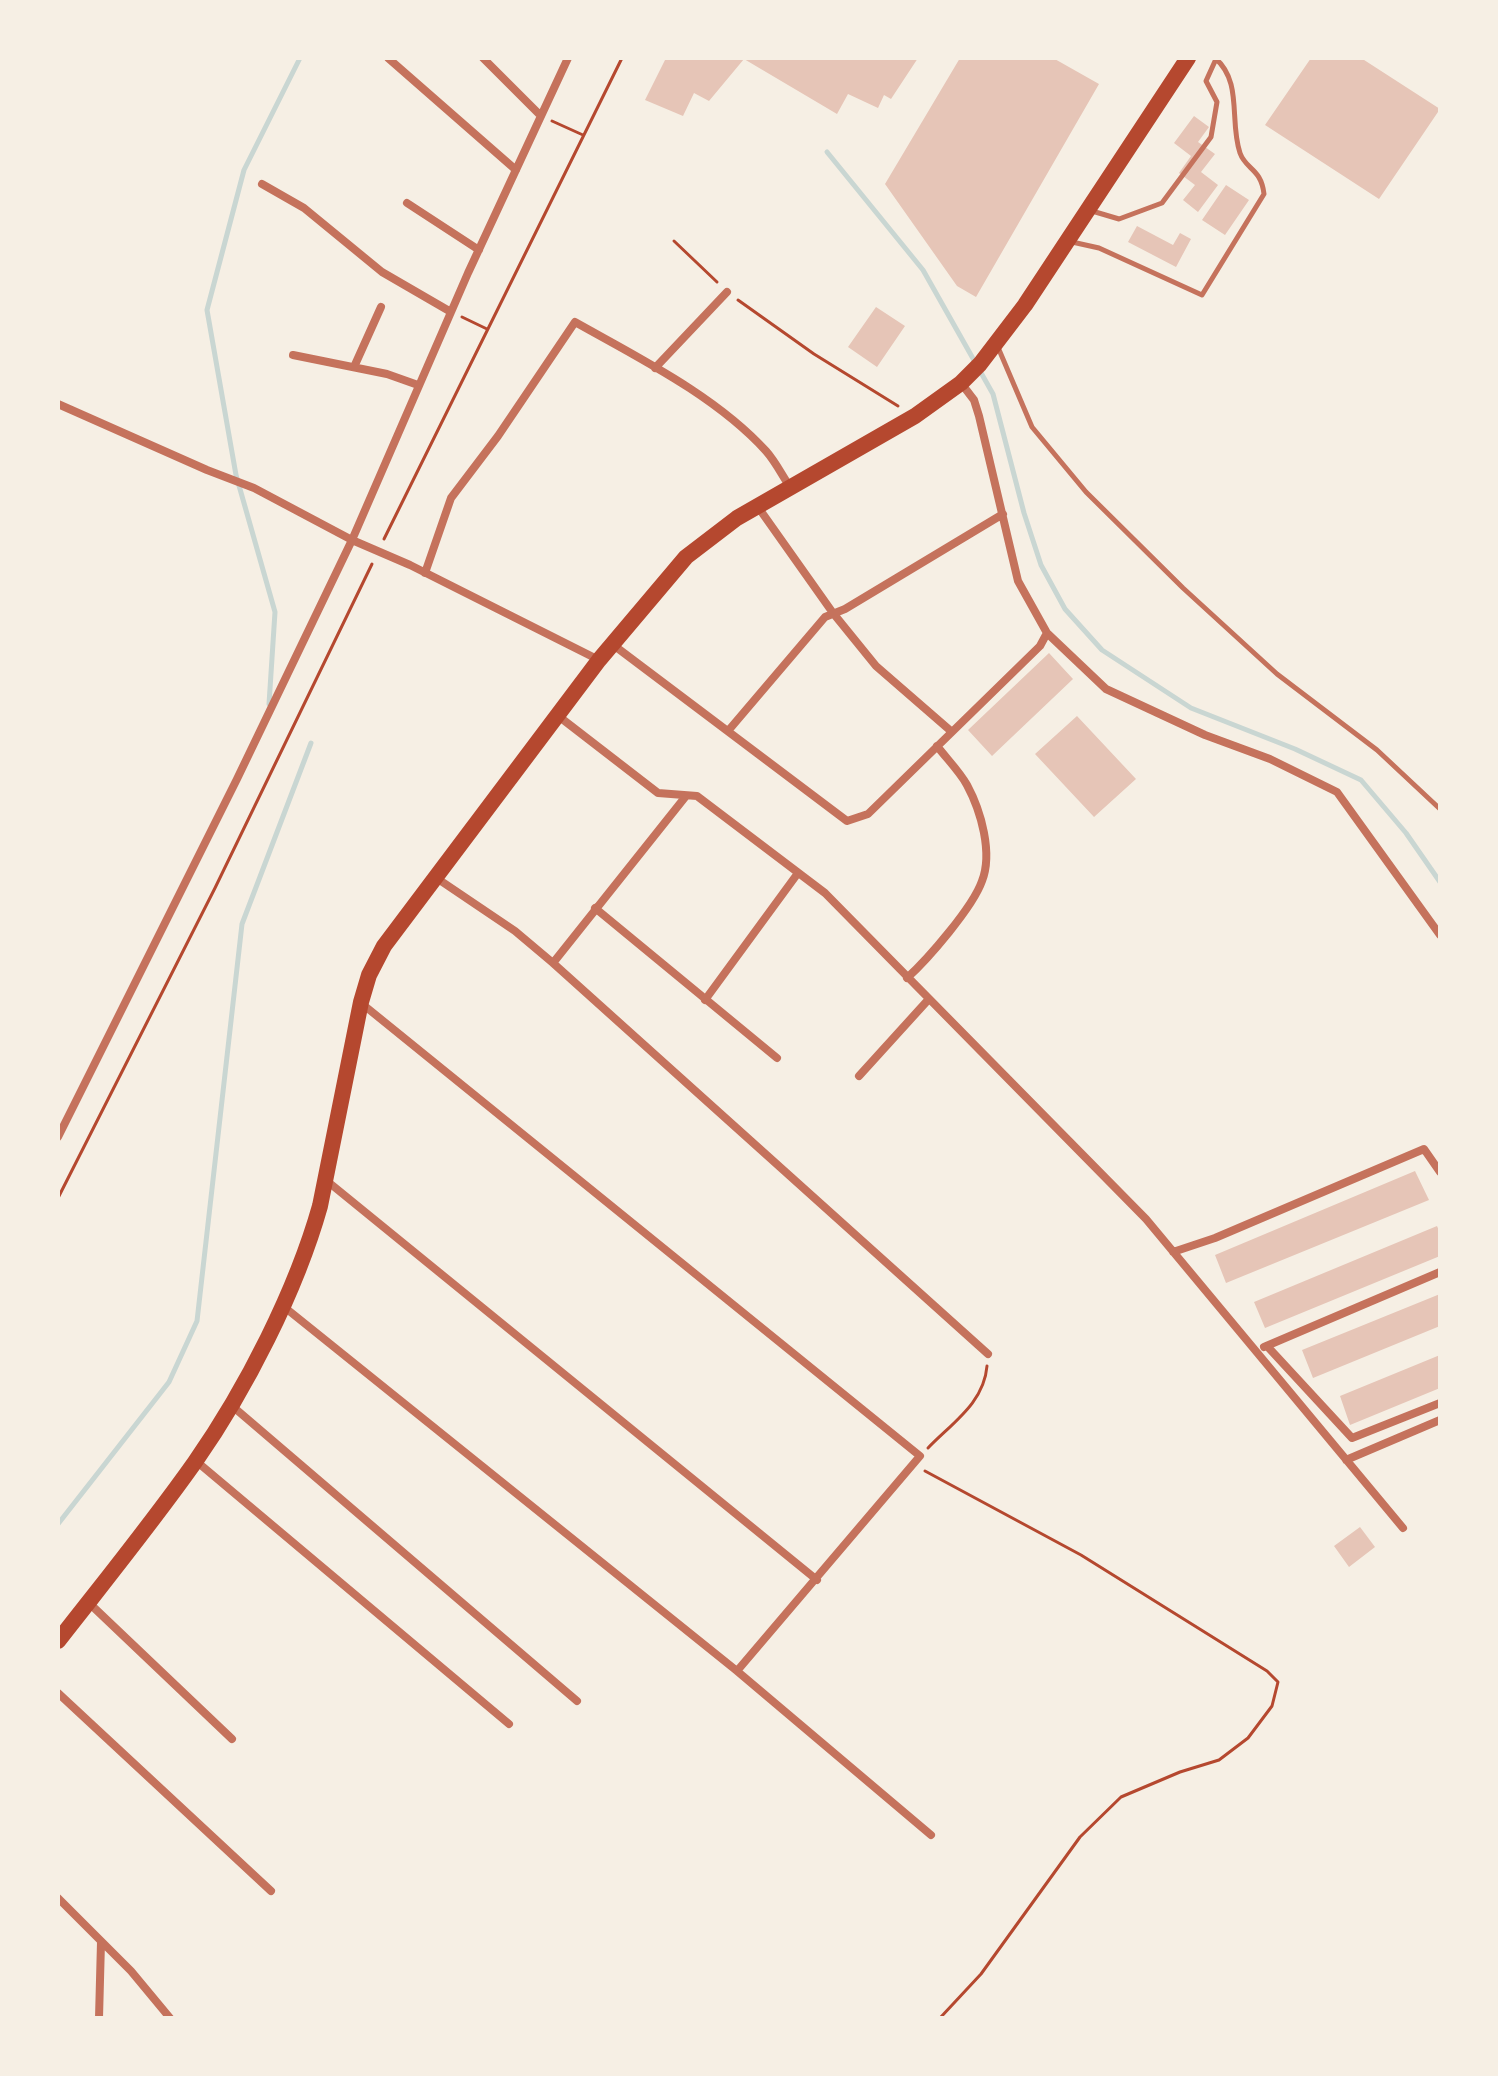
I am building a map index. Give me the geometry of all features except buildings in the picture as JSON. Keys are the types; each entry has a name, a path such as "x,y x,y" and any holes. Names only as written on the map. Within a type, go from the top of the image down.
{"main road":[{"path":"58,1641 196,1461 231,1404 283,1306 311,1238 327,1181 361,1002 377,959 435,877 612,643 686,557 722,527 915,416 965,379 993,348 1188,58"}],"street":[{"path":"388,58 516,170"},
{"path":"483,58 541,116"},
{"path":"58,1137 237,779 352,540 418,385 568,58"},
{"path":"262,184 304,208 382,272 451,312"},
{"path":"407,203 479,250"},
{"path":"655,368 727,292"},
{"path":"354,367 381,307"},
{"path":"425,573 451,498 498,436 575,322 655,368 724,413 767,452 790,487"},
{"path":"293,355 387,374 418,385"},
{"path":"965,379 976,408 1018,581 1047,633 1106,689 1205,735 1270,759 1337,792 1440,935"},
{"path":"58,404 254,488 352,540 599,660"},
{"path":"757,506 833,613 876,666 952,732"},
{"path":"728,731 825,617 845,609 1003,514"},
{"path":"612,643 847,821 868,814 1040,646 1047,633"},
{"path":"557,715 658,793 697,796 825,893 1146,1219 1403,1528"},
{"path":"907,978 921,966 959,919 983,881 986,845 975,806 967,785 937,746"},
{"path":"553,963 686,796"},
{"path":"705,1000 798,873"},
{"path":"435,877 515,931 553,963 988,1354"},
{"path":"595,908 777,1058"},
{"path":"859,1076 928,1000"},
{"path":"361,1002 920,1456 737,1671"},
{"path":"1173,1252 1215,1238 1424,1149 1440,1172"},
{"path":"327,1181 817,1580"},
{"path":"1256,1351 1440,1272"},
{"path":"283,1306 737,1671 931,1835"},
{"path":"1267,1346 1352,1438 1440,1403"},
{"path":"231,1404 577,1701"},
{"path":"1346,1460 1440,1420"},
{"path":"196,1461 509,1724"},
{"path":"88,1602 232,1739"},
{"path":"58,1693 271,1891"},
{"path":"58,1898 131,1971 170,2018"},
{"path":"99,2018 101,1942"}],"lane":[{"path":"1067,241 1099,248 1202,295 1264,194 1263,179 1240,155 1230,78 1224,66 1215,58 1206,81 1217,102 1211,137 1162,203 1119,219 1087,210"},
{"path":"993,348 1032,427 1086,492 1183,588 1277,674 1377,750 1440,809"}],"path":[{"path":"58,1198 215,888 622,58"},
{"path":"541,116 583,135"},
{"path":"674,241 727,292 814,354 915,416"},
{"path":"451,312 487,329"},
{"path":"920,1456 967,1412 986,1380 988,1354"},
{"path":"912,1464 1081,1555 1267,1671 1278,1682 1272,1706 1248,1738 1219,1760 1180,1772 1121,1797 1080,1837 981,1974 940,2018"}],"waterway":[{"path":"269,704 275,612 236,475 207,310 244,170 300,58"},
{"path":"827,152 923,270 993,394 1041,565 1065,609 1102,650 1191,708 1295,749 1361,780 1406,833 1440,882"},
{"path":"58,1524 169,1382 197,1321 242,924 311,743"}]}
